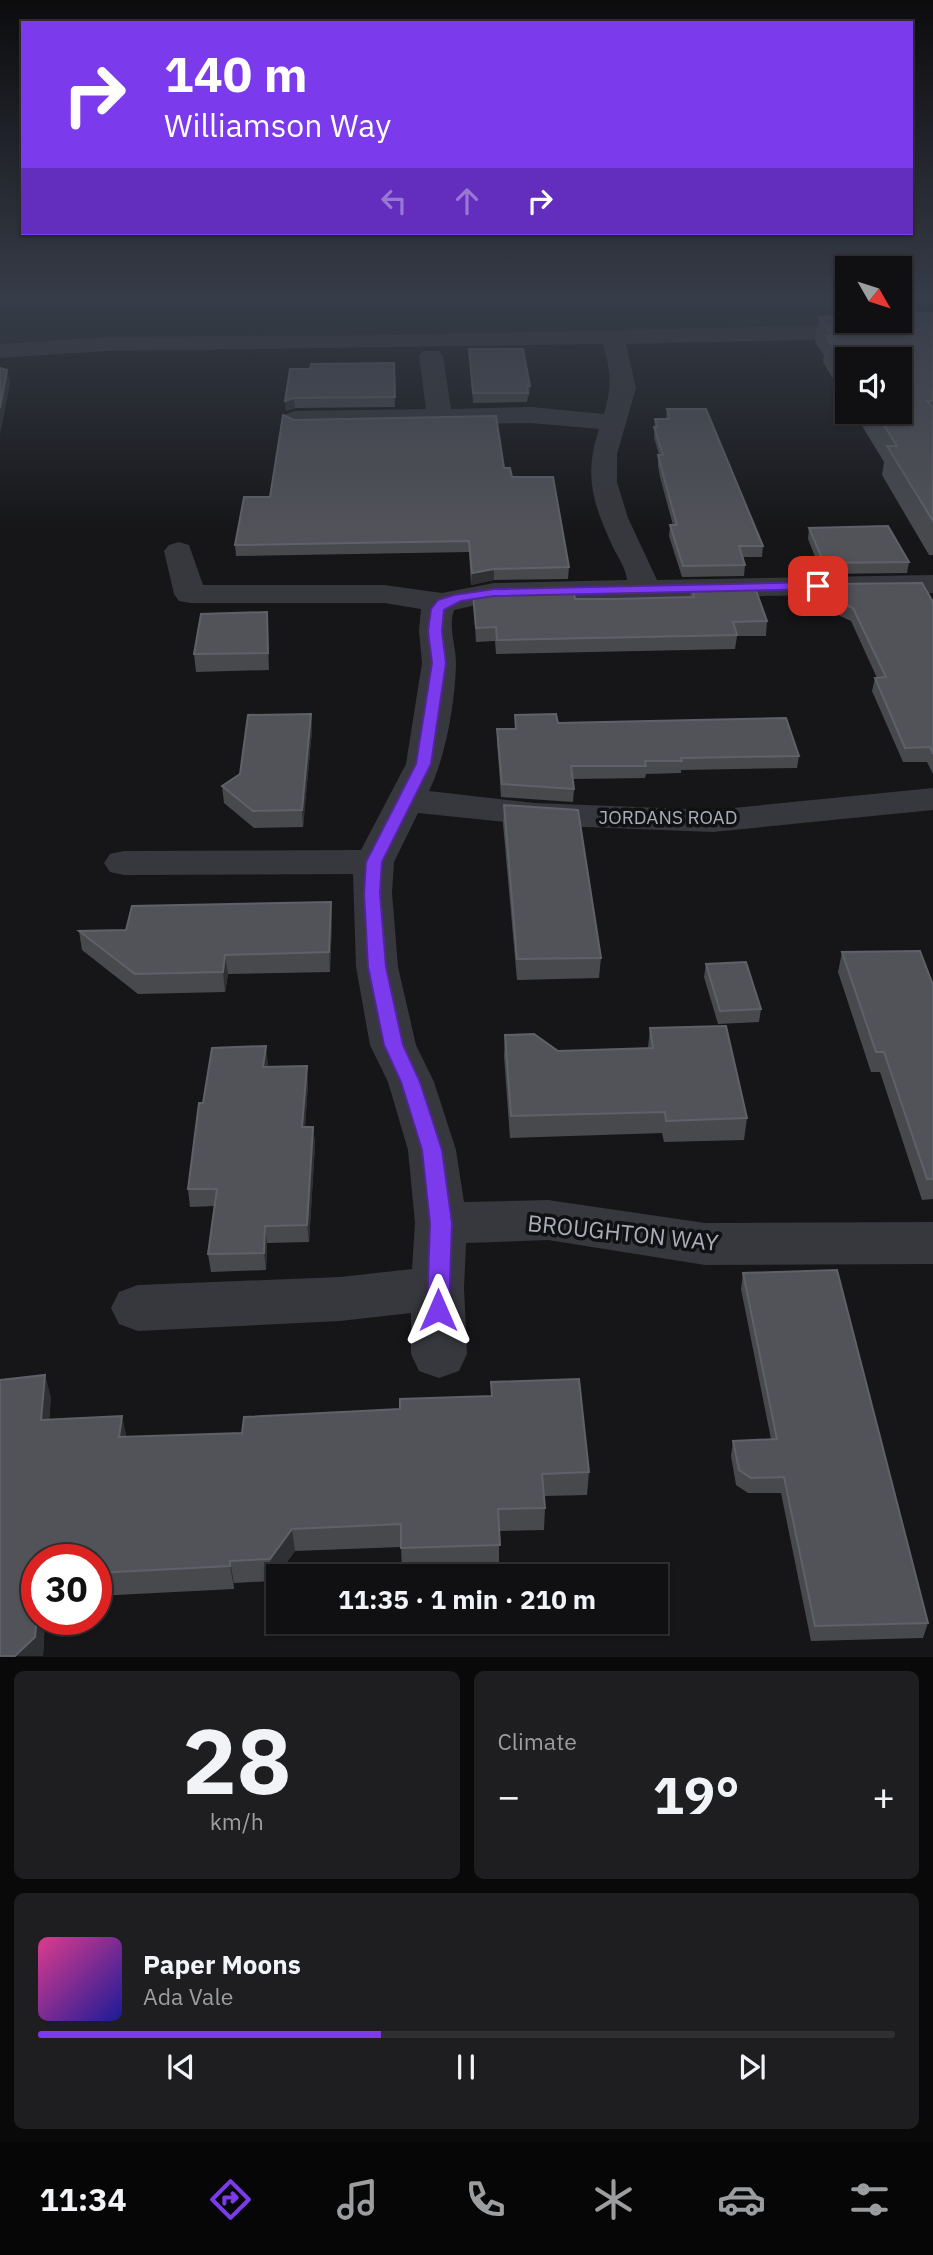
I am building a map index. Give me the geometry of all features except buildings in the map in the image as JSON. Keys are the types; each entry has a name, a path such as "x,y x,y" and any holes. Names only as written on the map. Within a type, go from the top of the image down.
{"street":[{"path":"434,377 439,416"},
{"path":"623,377 624,388 604,454 603,482 614,518 642,576 642,589"},
{"path":"295,419 531,415 612,422"},
{"path":"179,551 190,594 384,594 443,603 471,594 494,592 933,583"},
{"path":"439,1354 437,1288 441,1223 432,1150 411,1082 393,1045 377,967 372,893 374,862 424,764 439,663 435,614 443,603"},
{"name":"JORDANS ROAD","path":"404,800 535,814 713,821 933,800"},
{"path":"124,863 374,862"},
{"name":"BROUGHTON WAY","path":"441,1223 548,1220 705,1244 932,1246"},
{"path":"138,1308 340,1298 437,1288"}],"route":[{"path":"438,1310 441,1223 432,1150 411,1082 393,1045 377,967 372,893 374,862 424,764 439,663 435,631 437,609 443,603 471,594 494,592 818,586"}]}
